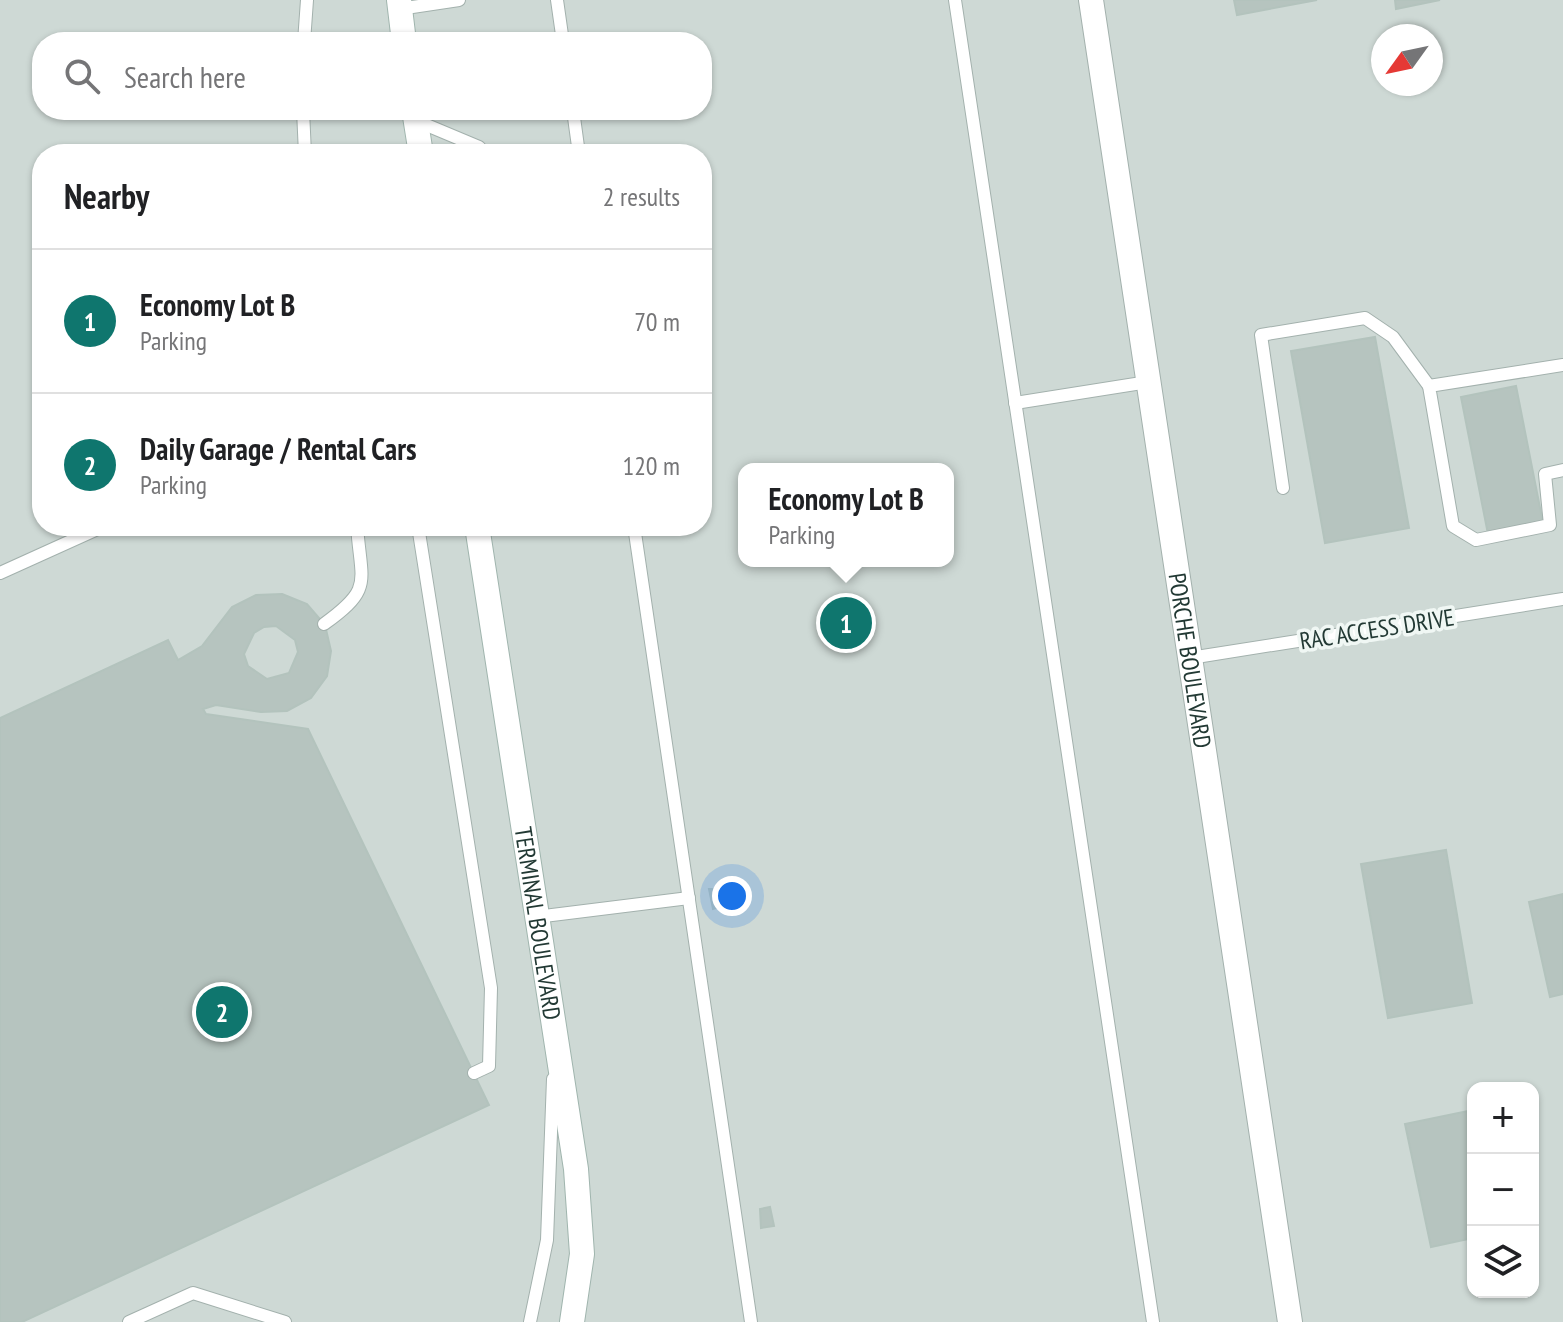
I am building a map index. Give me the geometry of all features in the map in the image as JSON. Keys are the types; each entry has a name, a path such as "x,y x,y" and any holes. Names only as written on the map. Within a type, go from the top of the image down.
{"street":[{"name":"PORCHE BOULEVARD","path":"1091,0 1290,1322"},
{"path":"399,4 403,32"},
{"path":"416,120 419,144"},
{"name":"TERMINAL BOULEVARD","path":"479,536 580,1207 582,1254 572,1322"}],"lane":[{"path":"305,32 307,0"},
{"path":"399,4 459,0"},
{"path":"557,0 562,32"},
{"path":"955,0 1153,1322"},
{"path":"303,120 305,144"},
{"path":"425,120 473,144"},
{"path":"574,120 578,144"},
{"path":"1283,488 1261,335 1365,318 1393,337 1429,386 1453,526 1476,540 1550,525 1545,474 1563,470"},
{"path":"1429,386 1563,365"},
{"path":"1015,403 1148,382"},
{"path":"0,573 82,536"},
{"path":"324,624 350,605 361,590 358,536"},
{"path":"420,536 491,988 489,1066 474,1073"},
{"path":"635,536 751,1322"},
{"name":"RAC ACCESS DRIVE","path":"1190,658 1563,599"},
{"path":"536,917 689,898"},
{"path":"530,1322 547,1240 555,1039"},
{"path":"129,1322 193,1293 285,1322"}],"shaded area":[{"path":"0,0 1563,0 1563,1322 0,1322"}],"building":[{"path":"1234,0 1317,0 1237,15"},
{"path":"1395,0 1440,0 1396,9"},
{"path":"1375,337 1409,528 1325,543 1291,351"},
{"path":"1516,386 1543,523 1488,534 1461,397"},
{"path":"282,594 307,604 325,625 331,651 327,676 311,698 287,711 261,712 216,705 203,709 206,714 308,729 489,1105 22,1322 0,1322 0,718 168,640 178,660 202,646 232,607 256,595","holes":["276,626 295,640 298,652 289,673 267,679 248,666 244,654 254,633 264,627"]},
{"path":"1446,850 1472,1003 1388,1018 1361,864"},
{"path":"709,889 719,889 723,906 713,909"},
{"path":"1563,894 1563,994 1550,997 1529,902"},
{"path":"1467,1111 1467,1239 1431,1247 1405,1124"},
{"path":"770,1207 774,1226 761,1228 760,1209"}],"place":[{"name":"Economy Lot B","path":"846,623"},
{"name":"Daily Garage / Rental Cars","path":"222,1012"}]}
